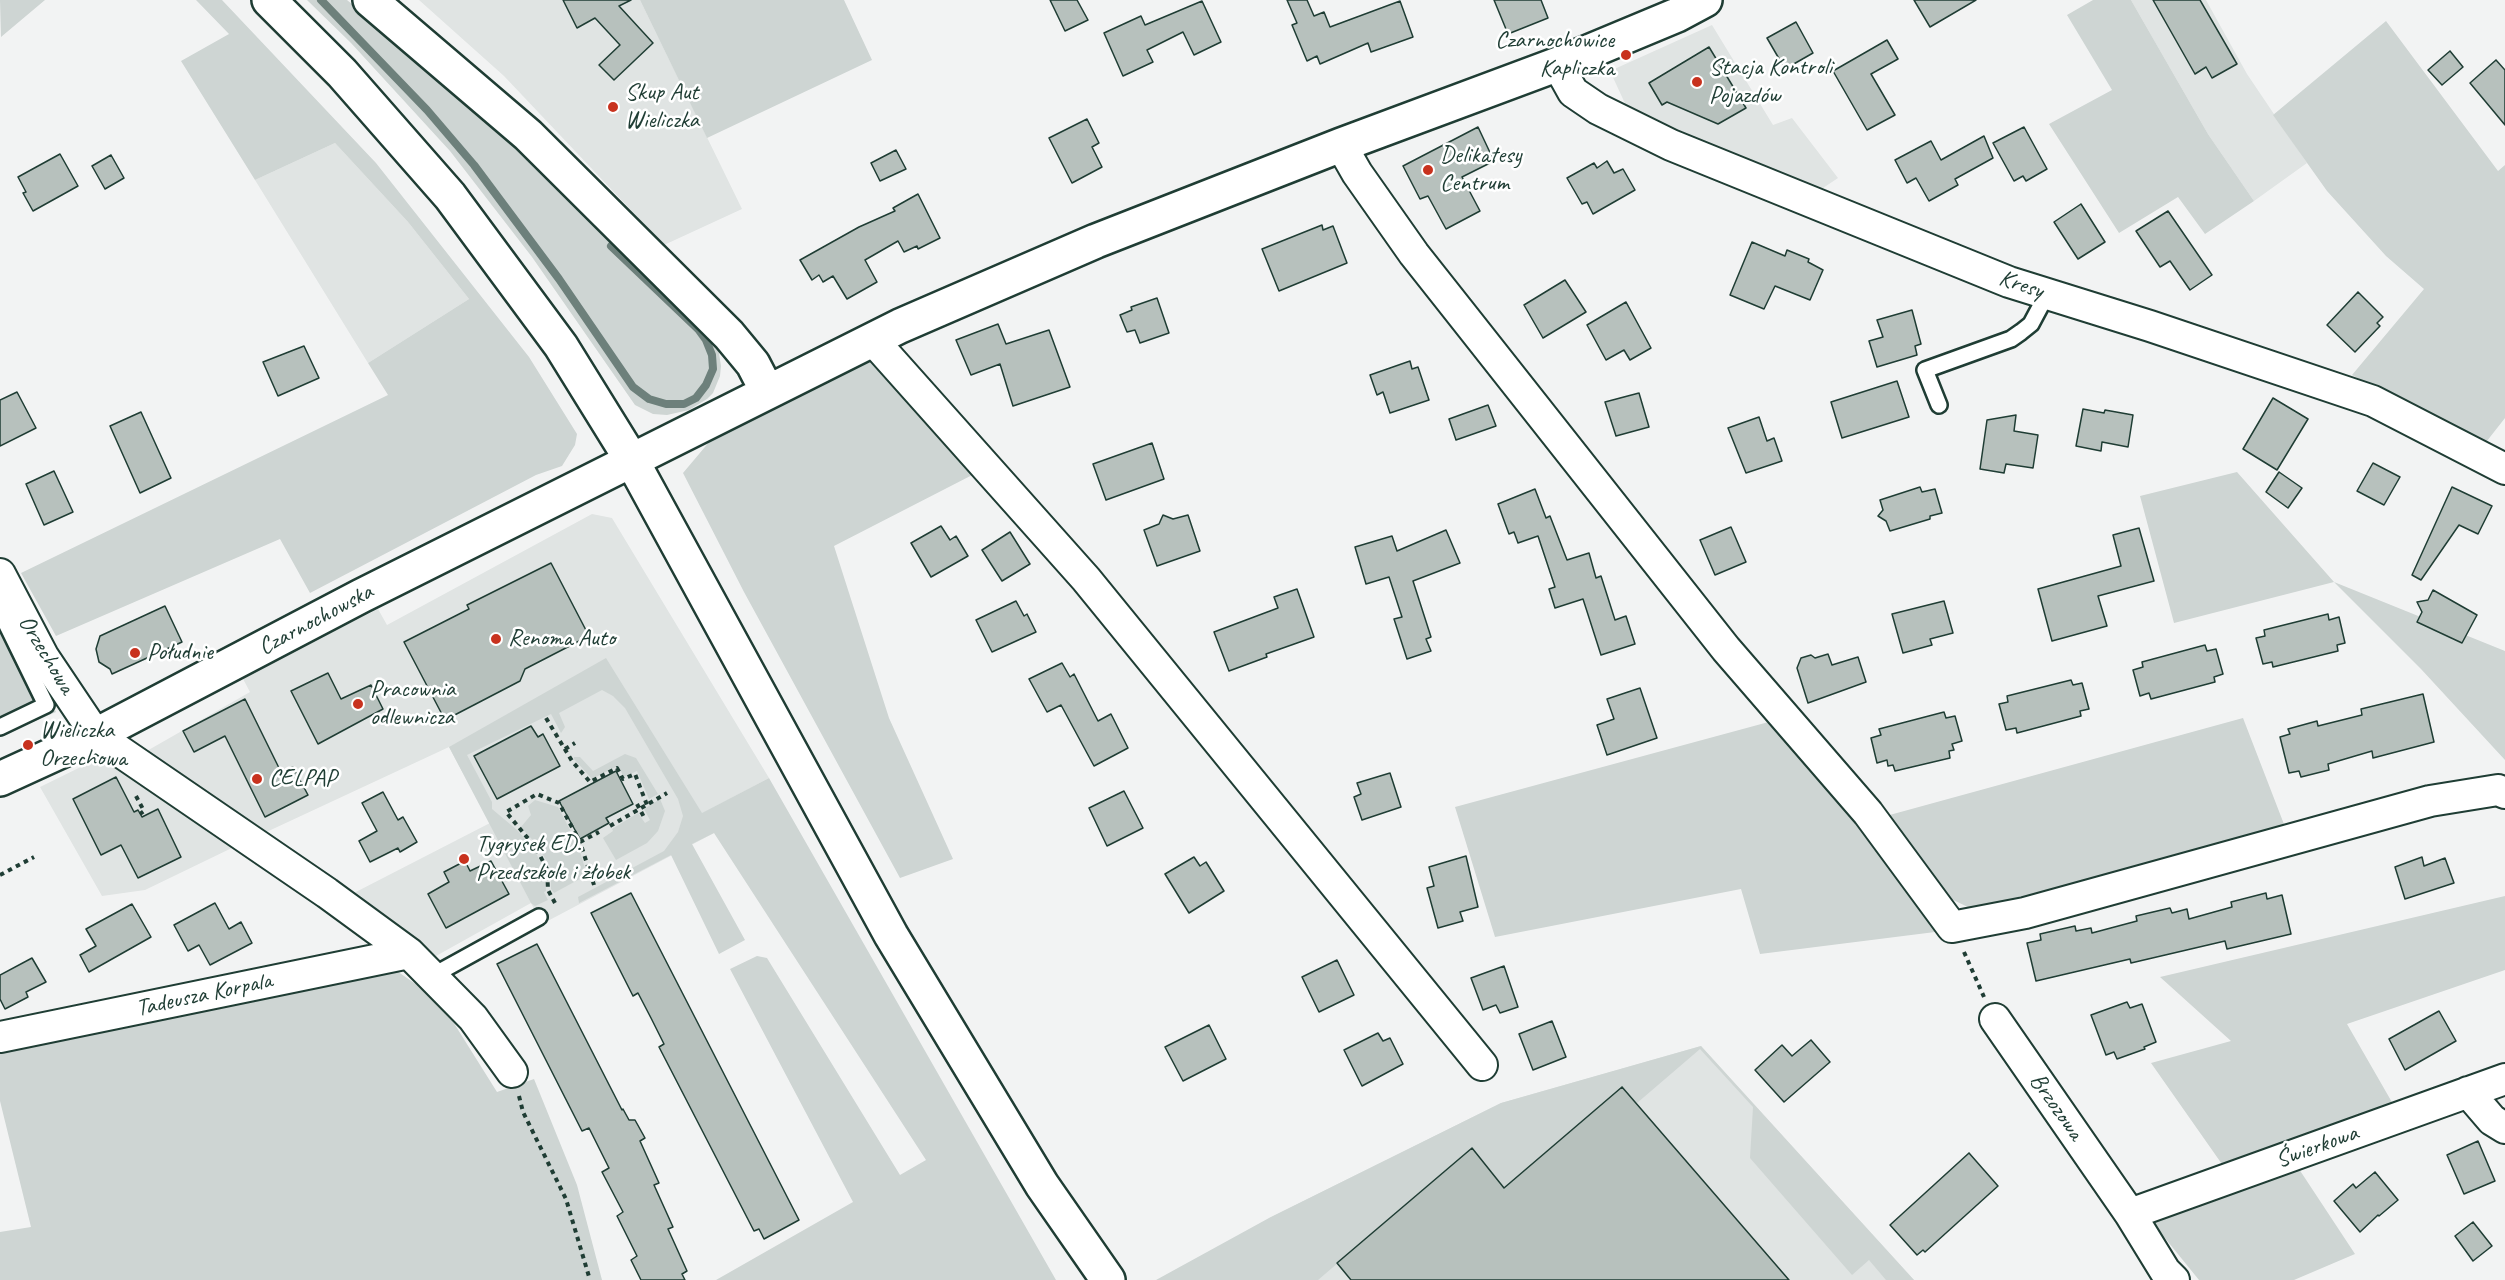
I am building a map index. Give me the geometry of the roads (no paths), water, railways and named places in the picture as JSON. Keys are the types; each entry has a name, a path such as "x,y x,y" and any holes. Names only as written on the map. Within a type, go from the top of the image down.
{"street":[{"path":"269,0 342,73 450,196 561,346 631,459 891,935 1042,1185 1108,1280"},
{"path":"370,0 449,65 537,144 721,327 753,364 767,391"},
{"name":"Czarnochowska","path":"0,779 96,735 361,596 872,339 1086,245 1341,145 1558,65 1677,15 1705,0"},
{"name":"Kresy","path":"1558,65 1573,92 1598,109 1632,127 2009,282 2373,401 2505,470"},
{"path":"1341,145 1357,173 1434,279 1726,649 1868,813 1952,927 2025,913 2430,801 2498,790 2505,793"},
{"path":"872,339 1086,579 1482,1065"},
{"name":"Orzechowa","path":"0,574 43,656 88,719 96,735"},
{"path":"96,735 327,893 409,953 473,1018 512,1072"},
{"name":"Tadeusza Korpala","path":"0,1037 409,953"},
{"name":"Brzozowa","path":"1995,1019 2130,1214 2165,1271 2174,1280"},
{"name":"Świerkowa","path":"2130,1214 2505,1079"},
{"path":"2468,1092 2492,1120 2505,1128"}],"lane":[{"path":"1939,405 1926,370 2011,339 2031,324 2048,294"},
{"path":"0,611 46,705 0,727"},
{"path":"432,976 539,917"}],"waterway":[{"path":"321,0 427,110 474,165 559,279 633,387 649,399 666,404 684,404 696,398 706,385 713,369 712,355 706,340 698,329 611,246"}],"place":[{"name":"Czarnochowice Kapliczka","path":"1626,55"},
{"name":"Stacja Kontroli Pojazdów","path":"1697,82"},
{"name":"Skup Aut Wieliczka","path":"613,107"},
{"name":"Delikatesy Centrum","path":"1428,170"},
{"name":"Renoma Auto","path":"496,639"},
{"name":"Południe","path":"135,653"},
{"name":"Pracownia odlewnicza","path":"358,704"},
{"name":"Wieliczka Orzechowa","path":"28,745"},
{"name":"CELPAP","path":"257,779"},
{"name":"Tygrysek ED. Przedszkole i żłobek","path":"464,859"}]}
